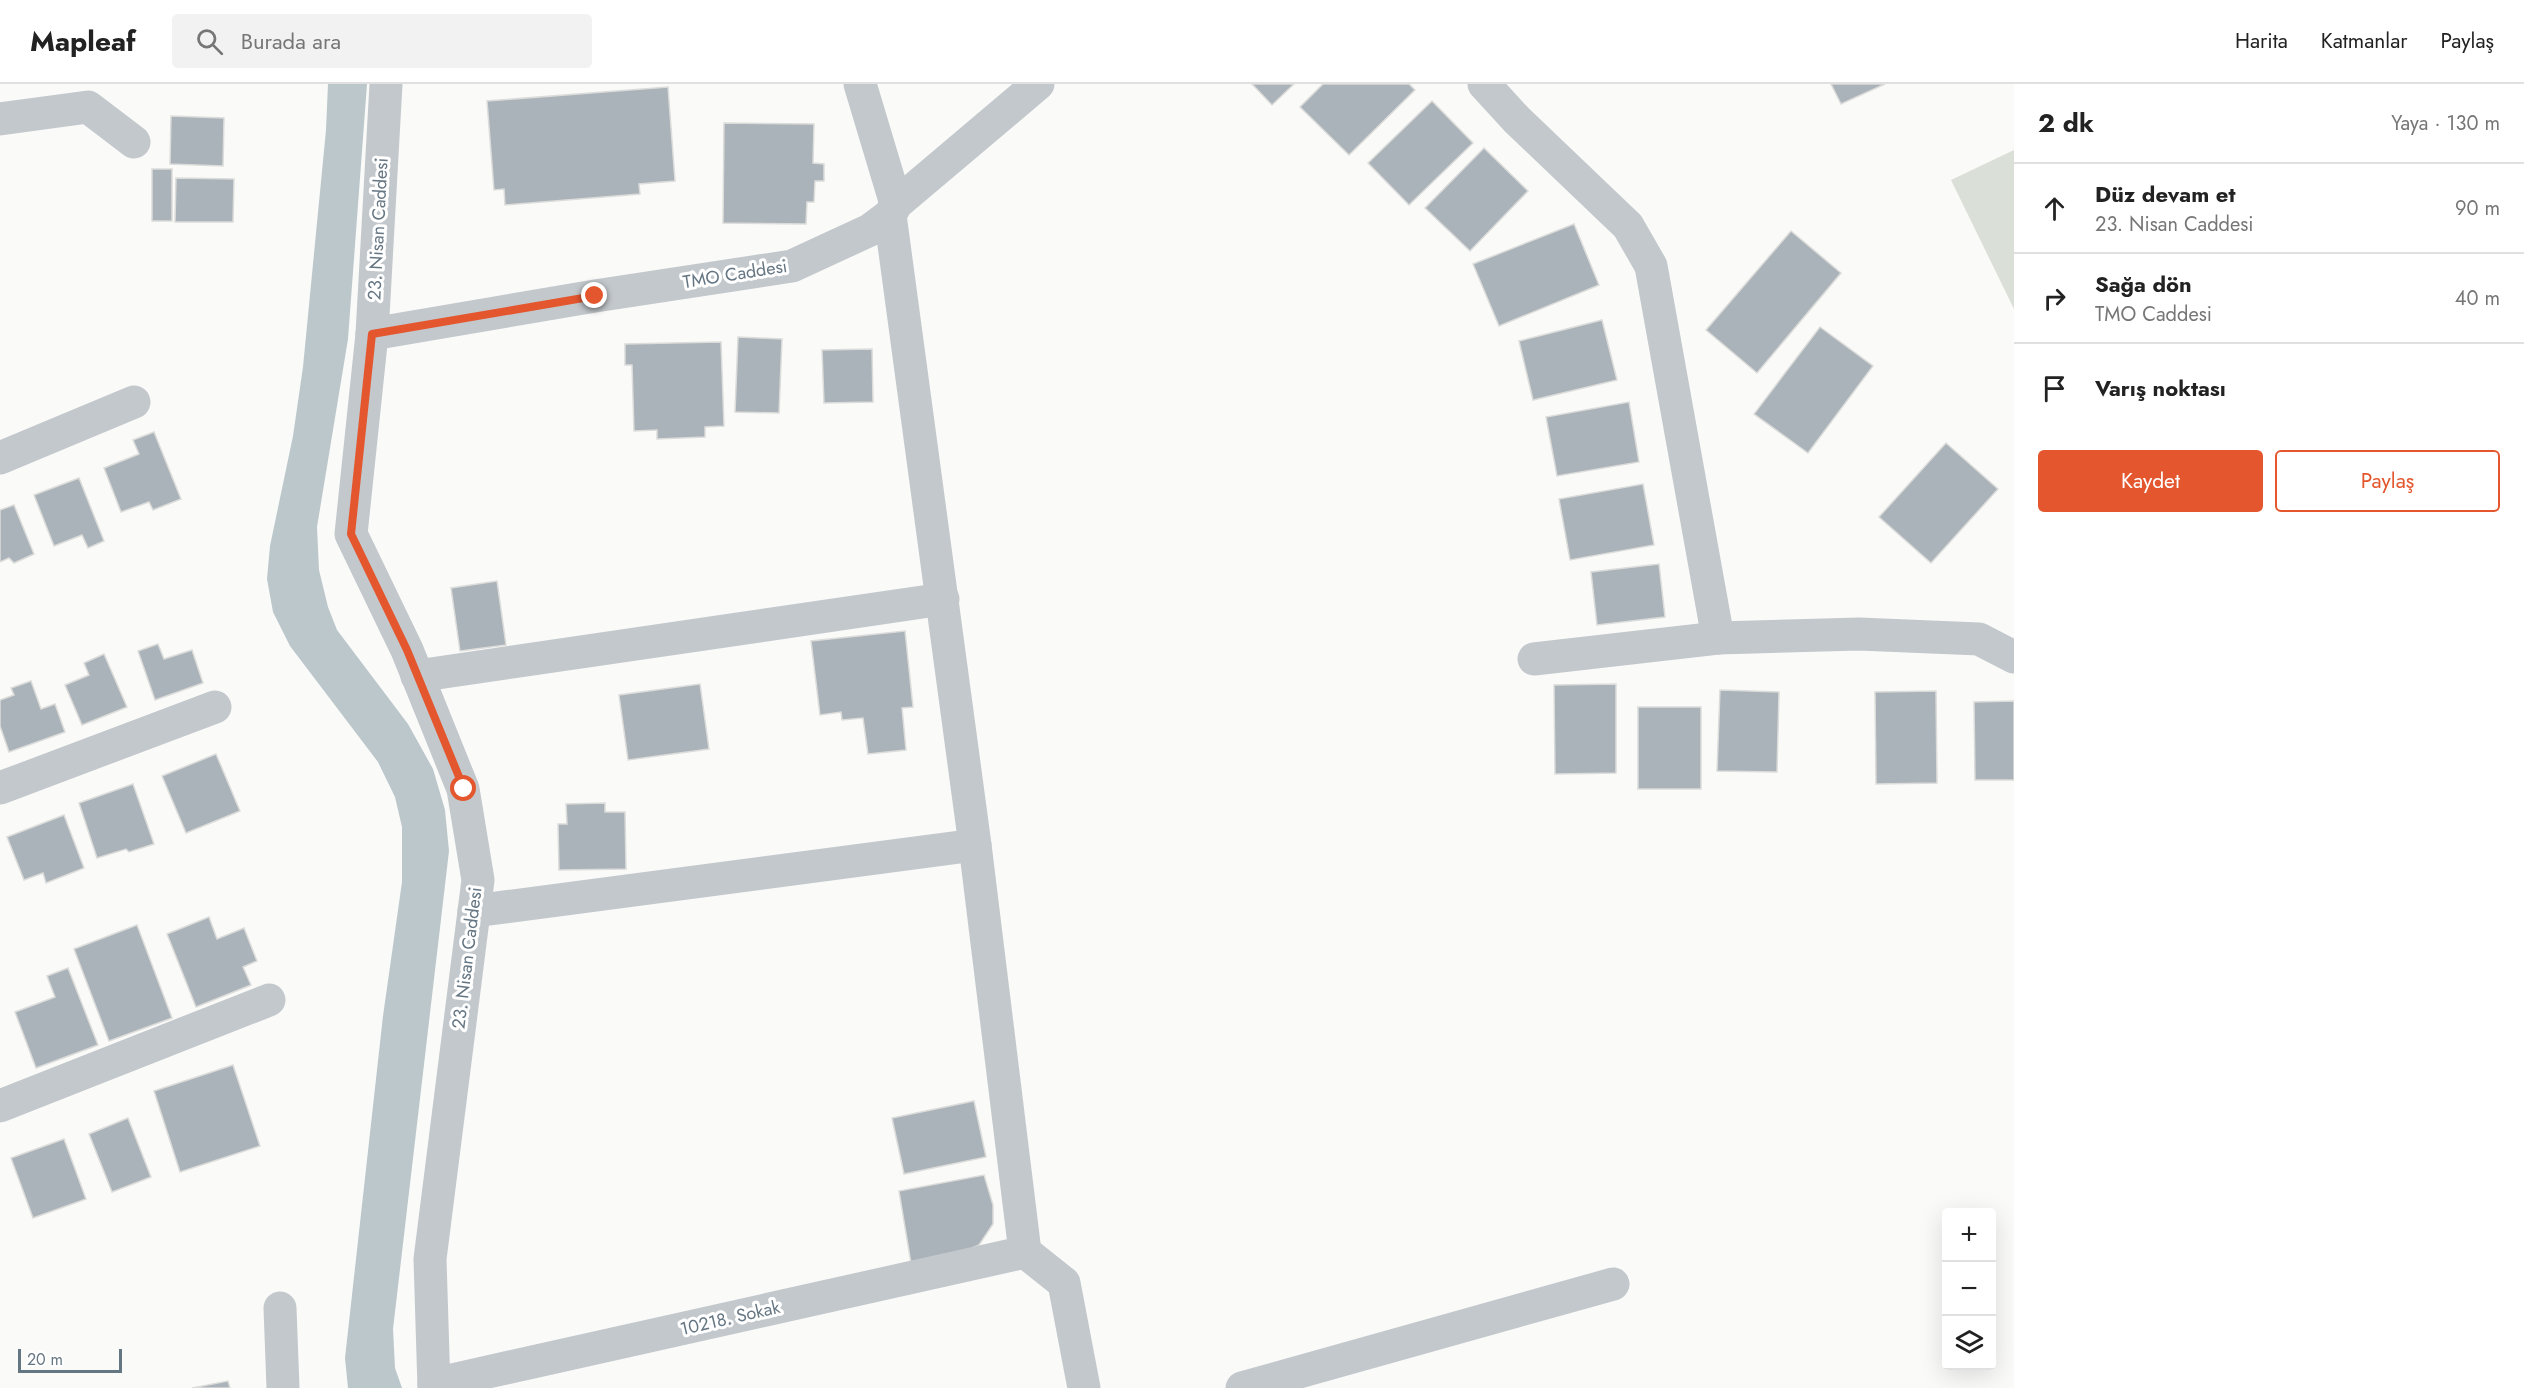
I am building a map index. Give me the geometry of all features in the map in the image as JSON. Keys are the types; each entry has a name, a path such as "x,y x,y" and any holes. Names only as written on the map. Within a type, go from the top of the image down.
{"street":[{"name":"23. Nisan Caddesi","path":"386,84 372,334 351,534 417,676 464,789 478,880 430,1259 434,1386"},
{"path":"860,84 893,210 1025,1252 1064,1283 1084,1388"},
{"name":"TMO Caddesi","path":"372,334 595,296 792,266 870,230 1038,84"},
{"path":"1484,84 1517,120 1628,226 1651,266 1718,638"},
{"path":"0,118 88,107 134,142"},
{"path":"0,458 134,402"},
{"path":"417,676 943,599"},
{"path":"1534,659 1718,638 1859,634 1979,639 2014,657"},
{"path":"0,788 215,707"},
{"path":"474,911 975,845"},
{"path":"0,1106 269,1000"},
{"name":"10218. Sokak","path":"434,1386 1025,1252"},
{"path":"1242,1388 1613,1284"},
{"path":"280,1308 283,1388"}],"shaded area":[{"path":"328,84 367,84 348,339 317,527 319,570 328,607 337,630 408,724 433,769 445,810 449,851 393,1329 395,1368 402,1388 348,1388 345,1358 383,1016 402,882 402,827 395,797 378,762 290,646 273,612 267,579 270,546 293,436 303,367 326,130"},
{"path":"2014,150 2014,309 1951,180"}],"building":[{"path":"1252,84 1294,84 1272,105"},
{"path":"1323,84 1409,84 1415,90 1349,155 1300,107"},
{"path":"1831,84 1885,84 1841,104"},
{"path":"668,87 675,181 639,184 640,194 505,205 504,189 494,190 487,101"},
{"path":"1432,101 1473,143 1409,205 1368,163"},
{"path":"171,116 224,118 223,166 170,164"},
{"path":"724,123 814,124 813,163 824,164 824,181 815,181 814,202 807,202 806,224 723,223"},
{"path":"1484,148 1528,191 1470,251 1425,208"},
{"path":"152,169 172,169 172,221 152,221"},
{"path":"176,178 234,179 233,222 175,222"},
{"path":"1574,224 1599,285 1499,326 1473,264"},
{"path":"1791,231 1841,273 1757,373 1706,330"},
{"path":"1602,320 1617,380 1533,400 1519,341"},
{"path":"1820,327 1873,366 1808,453 1754,414"},
{"path":"738,337 782,339 779,413 735,412"},
{"path":"721,342 724,426 705,427 705,437 657,439 657,430 634,431 632,365 625,365 625,344"},
{"path":"872,349 873,402 824,403 822,350"},
{"path":"1629,402 1639,462 1557,476 1546,417"},
{"path":"154,432 181,499 153,510 149,502 121,512 104,468 139,454 133,440"},
{"path":"1946,443 1998,489 1931,563 1879,517"},
{"path":"79,478 104,541 88,548 82,535 54,546 34,495"},
{"path":"1643,484 1654,545 1570,560 1559,499"},
{"path":"14,505 34,554 14,563 9,558 0,562 0,510"},
{"path":"1659,564 1665,617 1597,625 1591,572"},
{"path":"497,581 506,645 460,651 451,588"},
{"path":"905,631 913,707 902,708 906,750 868,754 863,718 842,720 841,712 820,715 811,641"},
{"path":"158,644 164,659 192,650 203,683 155,700 138,651"},
{"path":"104,654 127,707 82,725 65,685 89,675 84,663"},
{"path":"31,681 41,709 55,704 65,732 9,752 0,726 0,700 14,695 11,688"},
{"path":"700,684 709,749 628,760 619,695"},
{"path":"1616,684 1616,773 1555,774 1554,685"},
{"path":"1720,690 1779,692 1777,772 1717,771"},
{"path":"1936,691 1937,783 1876,784 1875,692"},
{"path":"2014,701 2014,780 1975,780 1974,702"},
{"path":"1638,707 1701,707 1701,789 1638,789"},
{"path":"216,754 240,811 186,833 162,776"},
{"path":"133,784 154,844 129,852 126,849 97,858 79,803"},
{"path":"605,803 605,812 625,812 626,869 559,870 558,824 567,824 566,804"},
{"path":"64,815 84,868 46,883 43,873 24,880 7,837"},
{"path":"209,917 217,939 244,928 257,961 243,967 251,985 196,1007 167,934"},
{"path":"137,925 172,1018 109,1041 74,949"},
{"path":"68,968 98,1045 36,1068 15,1012 55,997 47,976"},
{"path":"233,1065 260,1146 180,1172 154,1091"},
{"path":"974,1101 986,1157 904,1174 892,1118"},
{"path":"128,1118 151,1177 112,1192 89,1134"},
{"path":"64,1139 86,1199 33,1218 11,1158"},
{"path":"984,1175 993,1205 993,1224 979,1245 958,1254 911,1263 899,1191"},
{"path":"228,1381 230,1388 192,1388"}],"route":[{"path":"464,789 407,650 351,534 372,334 595,296"}]}
